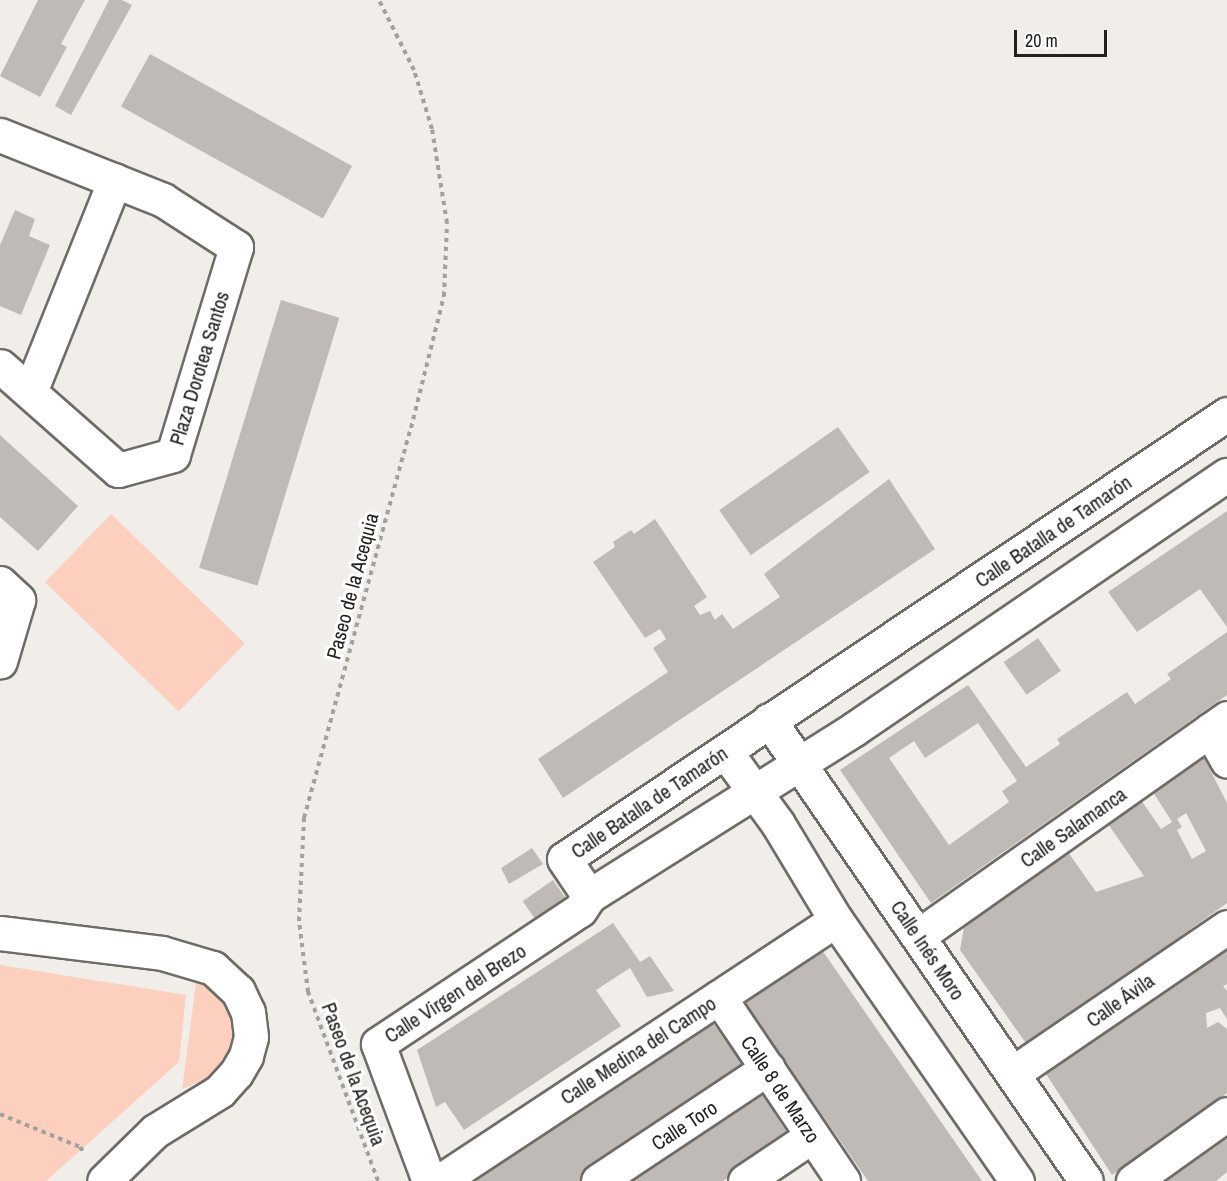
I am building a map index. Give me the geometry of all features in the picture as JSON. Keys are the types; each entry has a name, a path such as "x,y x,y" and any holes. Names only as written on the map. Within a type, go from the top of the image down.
{"street":[{"name":"Plaza Dorotea Santos","path":"0,135 163,200 236,247 173,455 118,470 0,366"},
{"path":"30,392 115,180"},
{"name":"Calle Batalla de Tamarón","path":"589,896 564,859 1227,414"},
{"path":"589,896 801,764 1227,475"},
{"path":"0,583 18,600 0,661"},
{"name":"Calle Inés Moro","path":"769,720 1086,1181"},
{"path":"1219,724 1227,761"},
{"name":"Calle Salamanca","path":"918,936 1219,724"},
{"path":"725,751 755,793 836,920 1017,1181"},
{"name":"Calle Virgen del Brezo","path":"429,1181 378,1044 580,910 589,896"},
{"name":"Calle Medina del Campo","path":"440,1181 836,920"},
{"name":"Calle Ávila","path":"1013,1074 1227,927"},
{"path":"0,933 162,953 213,968 238,991 248,1012 251,1037 246,1056 236,1074 220,1090 155,1131 105,1180"},
{"name":"Calle 8 de Marzo","path":"719,997 843,1181"},
{"name":"Calle Toro","path":"598,1181 768,1068"},
{"path":"1133,1181 1227,1114"},
{"path":"745,1181 813,1136"}],"path":[{"name":"Paseo de la Acequia","path":"378,1181 308,992 299,921 304,818 444,296 447,223 432,129 414,70 379,0"},
{"path":"0,1114 80,1147 105,1180"}],"shaded area":[{"path":"111,514 245,643 179,712 45,582"},
{"path":"0,965 186,995 179,1062 46,1181 0,1181"},
{"path":"197,976 223,994 233,1025 231,1048 220,1067 206,1079 182,1089"}],"building":[{"path":"38,0 85,0 61,44 67,47 40,97 0,76"},
{"path":"109,0 122,0 132,5 71,115 55,106"},
{"path":"150,54 352,166 323,218 121,106"},
{"path":"15,210 35,219 29,236 50,245 21,315 0,306 0,245"},
{"path":"281,300 339,318 257,586 199,568"},
{"path":"838,427 870,472 751,555 719,510"},
{"path":"0,435 78,506 38,551 0,517"},
{"path":"889,479 935,549 563,798 538,759 668,672 653,648 666,639 660,629 645,638 593,562 615,547 613,542 631,530 634,534 655,519 707,597 694,606 700,615 710,611 715,620 722,614 733,629 780,597 764,574"},
{"path":"1227,511 1227,627 1200,589 1137,632 1108,592"},
{"path":"1227,632 1227,695 931,903 840,770 968,685 1026,767 1060,744 1057,739 1127,692 1135,704 1171,679 1167,674","holes":["978,723 1017,781 1002,791 1009,802 949,845 889,758 914,741 925,758"]},
{"path":"1038,638 1061,671 1027,695 1004,662"},
{"path":"1203,756 1227,803 1227,903 1028,1046 960,950 964,927 1068,852 1096,892 1144,876 1108,824 1141,800 1161,829 1172,822 1153,792","holes":["1186,813 1206,851 1192,859 1177,830 1182,827 1177,819"]},
{"path":"532,848 543,864 509,884 501,868"},
{"path":"553,880 571,906 541,927 523,901"},
{"path":"613,923 640,962 650,956 674,991 647,997 630,968 596,990 621,1026 464,1130 445,1102 436,1107 417,1050"},
{"path":"1227,948 1227,984 1223,986 1227,991 1227,1019 1220,1008 1206,1013 1207,1028 1218,1022 1227,1029 1227,1093 1112,1175 1046,1074"},
{"path":"822,950 982,1181 868,1181 744,1002"},
{"path":"712,1022 744,1066 582,1181 471,1181"},
{"path":"759,1090 790,1137 723,1181 623,1181"},
{"path":"1227,1138 1227,1172 1216,1181 1167,1181"}]}
